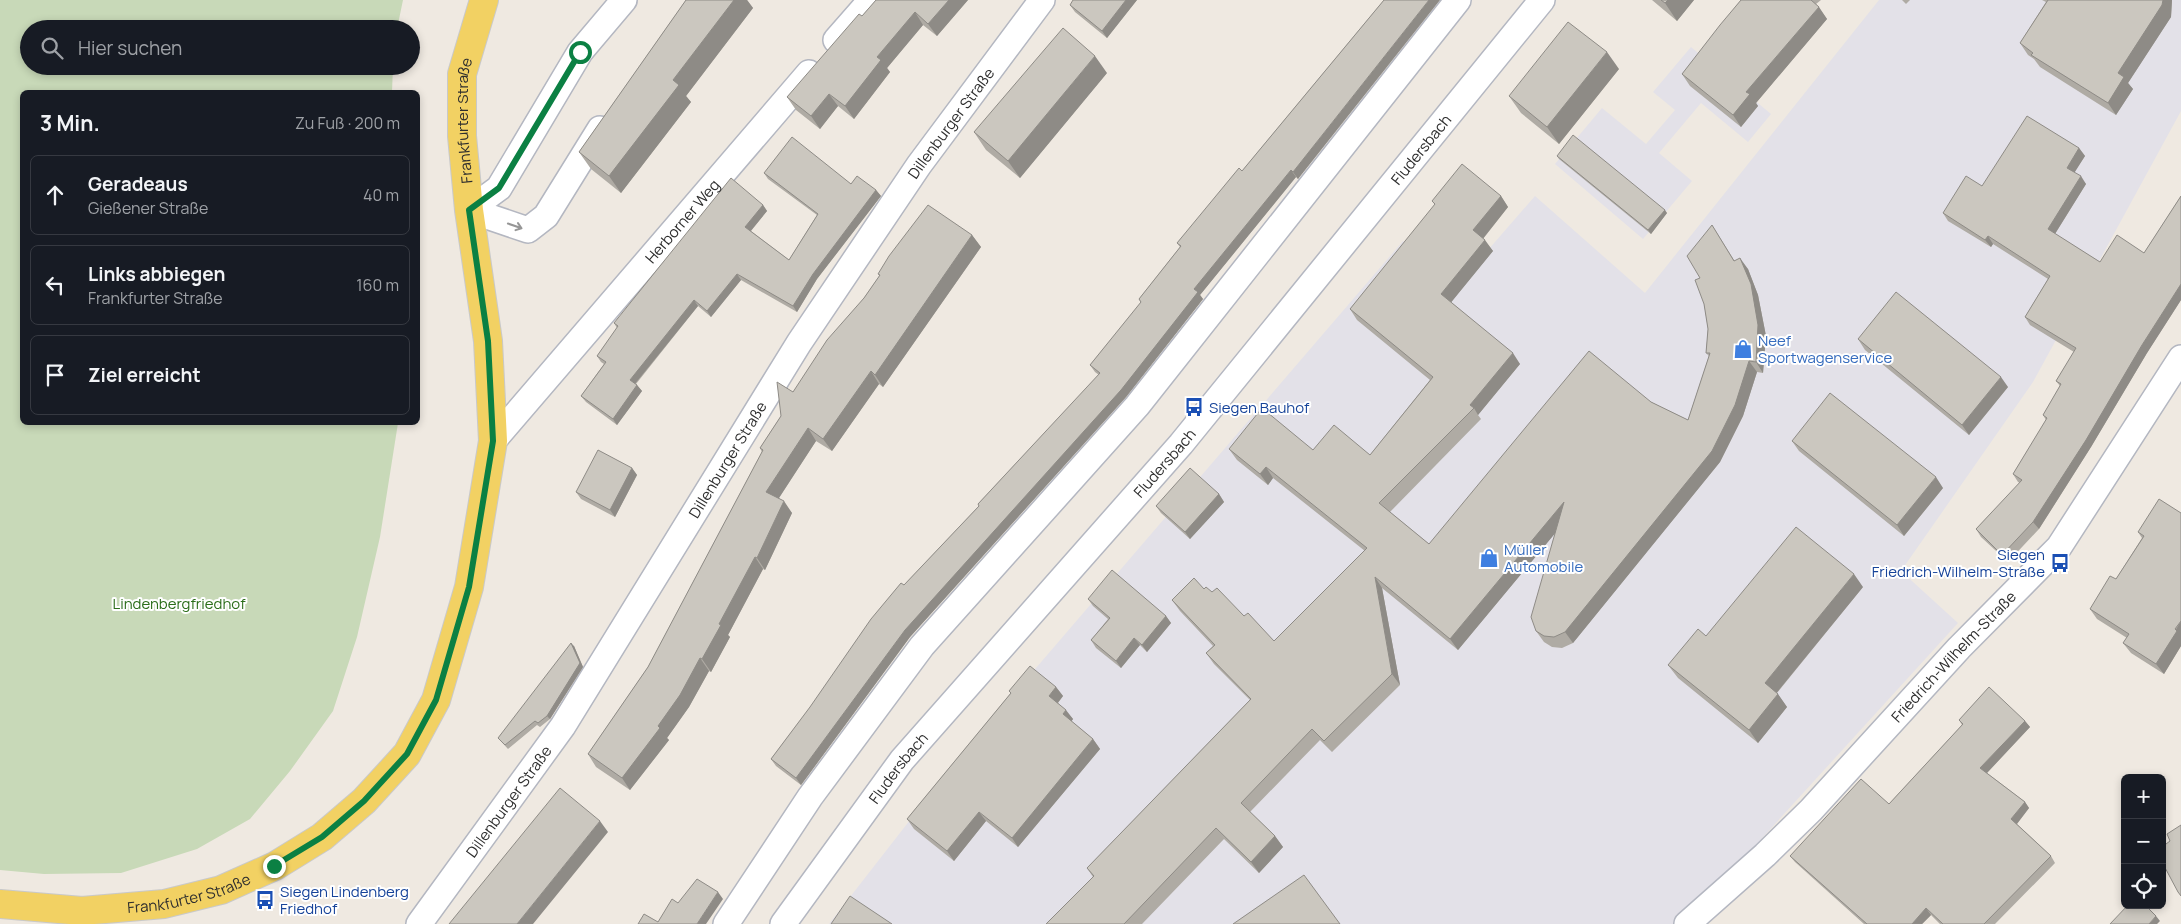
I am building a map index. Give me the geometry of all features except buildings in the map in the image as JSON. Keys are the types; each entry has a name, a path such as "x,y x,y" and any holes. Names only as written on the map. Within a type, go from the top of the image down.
{"main road":[{"name":"Frankfurter Straße","path":"0,904 86,918 164,904 221,890 274,866 322,837 364,801 407,754 436,700 469,587 493,441 488,341 469,210 462,136 462,74 484,0"}],"street":[{"path":"469,210 499,188 580,52 624,0"},
{"name":"Herborner Weg","path":"493,441 871,0"},
{"name":"Dillenburger Straße","path":"419,924 563,726 799,343 902,189 1042,0"},
{"path":"726,924 810,797 922,646 1137,406 1458,0"},
{"name":"Fludersbach","path":"783,924 902,760 1181,444 1542,0"},
{"path":"469,210 528,230 546,216 588,146 611,113"},
{"name":"Friedrich-Wilhelm-Straße","path":"1688,924 1765,855 1811,810 1959,648 2059,547 2181,358"}],"shaded area":[{"path":"1879,0 2181,0 2181,111 2033,382 1901,571 1958,623 1692,915 1702,924 829,924 956,761 1403,241 1455,288 1535,196 1645,293"},
{"path":"1691,47 1771,114 1748,142 1701,103 1659,153 1692,181 1643,239 1555,164 1602,108 1646,144 1675,110 1653,92"}],"green space":[{"name":"Lindenbergfriedhof","path":"0,0 403,0 399,20 20,20 20,75 393,75 392,90 20,90 20,425 398,425 380,537 357,637 333,711 290,771 250,819 197,849 121,873 44,874 0,870"}],"place":[{"name":"Neef Sportwagenservice","path":"1743,349"},
{"name":"Siegen Bauhof","path":"1194,407"},
{"name":"Müller Automobile","path":"1489,558"},
{"name":"Siegen Friedrich-Wilhelm-Straße","path":"2060,563"},
{"name":"Siegen Lindenberg Friedhof","path":"265,900"}],"route":[{"path":"274,866 322,837 364,801 407,754 436,700 469,587 493,441 488,341 478,260 469,210 499,188 580,52"}]}
